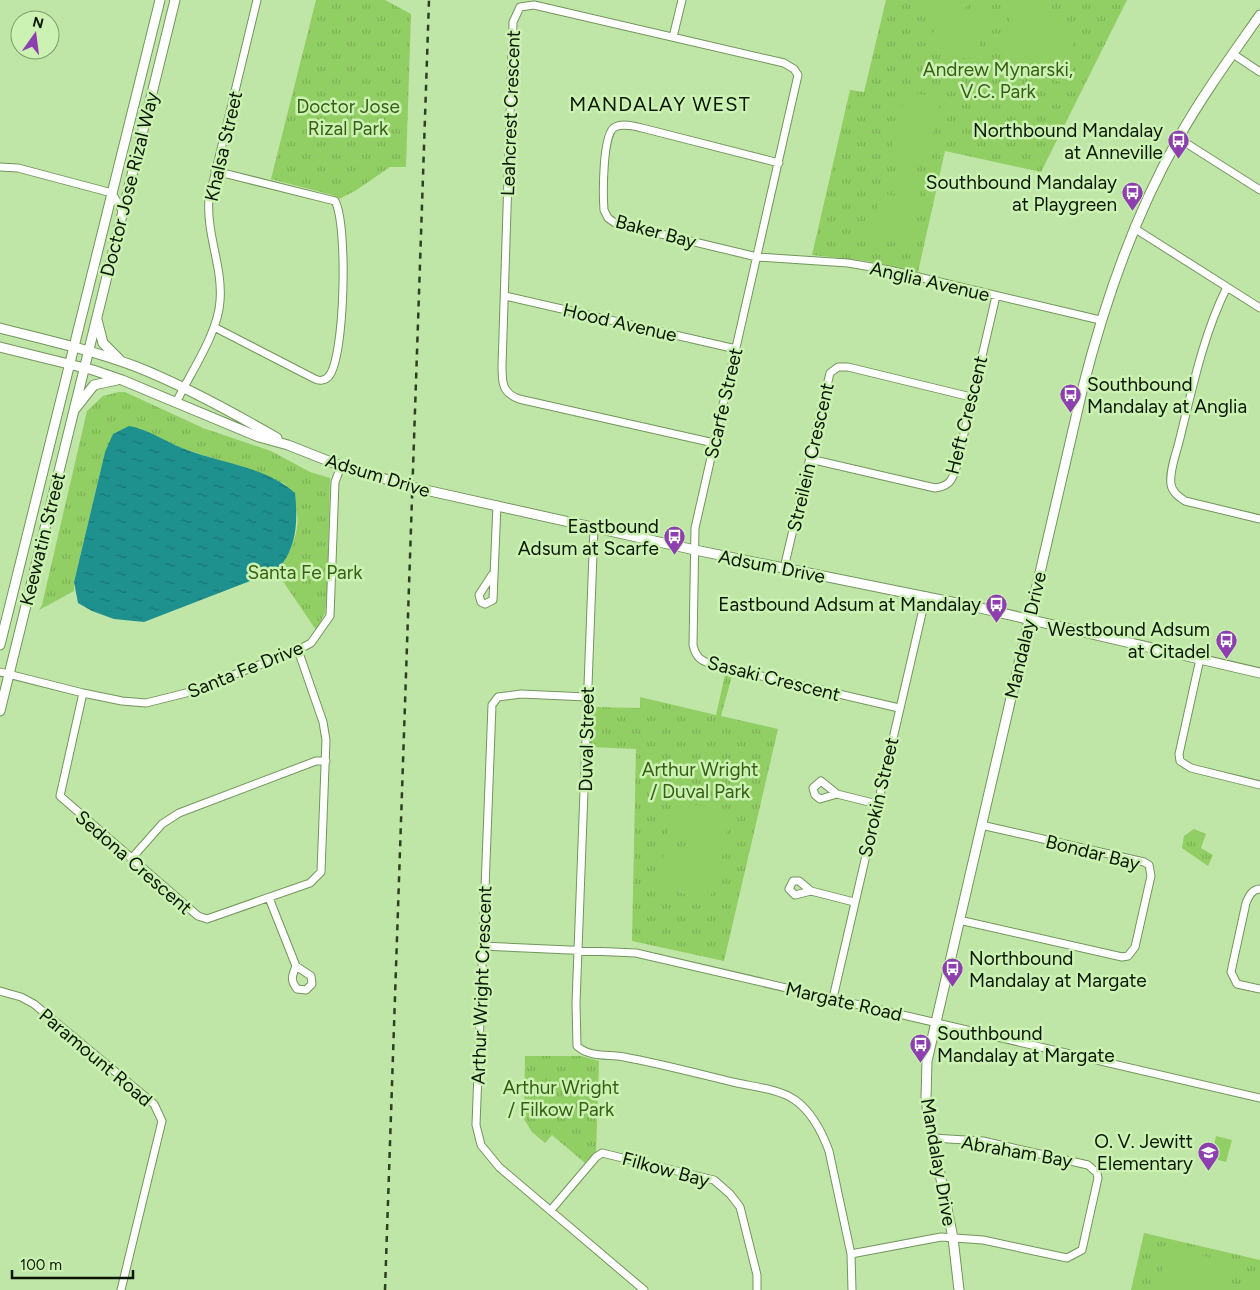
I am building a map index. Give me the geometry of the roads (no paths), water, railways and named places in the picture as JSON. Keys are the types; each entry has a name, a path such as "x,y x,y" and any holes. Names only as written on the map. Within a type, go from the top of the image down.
{"street":[{"name":"Doctor Jose Rizal Way","path":"70,364 160,0"},
{"name":"Doctor Jose Rizal Way","path":"83,368 175,0"},
{"name":"Khalsa Street","path":"176,403 214,327 220,303 220,292 208,218 215,171 257,0"},
{"path":"673,37 682,0"},
{"name":"Leahcrest Crescent","path":"714,443 509,396 503,389 515,14 520,7 534,5 784,63 794,69 798,75 798,85 758,258"},
{"name":"Mandalay Drive","path":"960,1290 954,1238 932,1138 926,1097 926,1073 935,1023 1029,619 1100,320 1134,228 1178,138 1260,15"},
{"path":"1233,54 1260,72"},
{"name":"Baker Bay","path":"758,258 615,223 608,218 604,198 608,134 614,127 632,126 779,163"},
{"path":"1178,138 1260,190"},
{"path":"0,167 18,168 112,193 123,212"},
{"path":"214,327 315,380 319,381 326,378 333,367 337,352 343,269 340,218 335,201 215,171"},
{"path":"1134,228 1260,308"},
{"name":"Anglia Avenue","path":"758,258 848,263 889,270 1100,320"},
{"name":"Scarfe Street","path":"696,550 695,528 758,258"},
{"path":"1227,287 1216,308 1207,337 1185,416 1170,483 1175,494 1185,501 1260,518"},
{"name":"Hood Avenue","path":"505,296 736,349"},
{"name":"Heft Crescent","path":"810,459 935,488 945,486 952,480 996,296"},
{"path":"96,316 103,343 125,364"},
{"name":"Adsum Drive","path":"0,328 87,351 125,364 183,388 288,445"},
{"name":"Adsum Drive","path":"0,348 70,364 122,380 259,437 288,445 341,466 412,487 696,550 926,596 1260,673"},
{"name":"Keewatin Street","path":"0,645 70,364"},
{"name":"Streilein Crescent","path":"784,568 830,373 838,367 848,367 972,397"},
{"name":"Keewatin Street","path":"0,711 5,673 83,368"},
{"path":"72,413 94,386 122,380"},
{"name":"Santa Fe Drive","path":"5,673 122,701 154,701 186,693 298,650 311,643 330,616 335,482 341,466"},
{"path":"492,575 497,505"},
{"name":"Duval Street","path":"579,950 594,527"},
{"name":"Sasaki Crescent","path":"696,550 693,645 695,655 702,661 898,708"},
{"name":"Sorokin Street","path":"833,998 898,708 926,596"},
{"name":"Sedona Crescent","path":"83,693 60,796 198,916 207,919 310,883 322,872 326,740 323,722 298,650"},
{"path":"1200,659 1178,754 1180,761 1191,768 1260,785"},
{"name":"Arthur Wright Crescent","path":"587,697 521,694 498,697 492,705 482,946 477,1135 487,1155 644,1290"},
{"path":"131,859 162,824 179,813 316,761 326,761"},
{"path":"837,794 877,804"},
{"name":"Bondar Bay","path":"959,920 1122,957 1128,956 1135,947 1151,876 1149,865 1144,862 981,824"},
{"path":"1260,889 1250,894 1246,903 1231,972 1238,984 1260,989"},
{"path":"811,891 854,902"},
{"path":"268,898 296,966"},
{"name":"Margate Road","path":"482,946 636,953 1260,1098"},
{"path":"579,950 576,1038 577,1046 588,1054 613,1055 653,1063 776,1092 795,1100 811,1116 824,1138 850,1254 852,1290"},
{"name":"Paramount Road","path":"0,991 21,997 34,1004 154,1104 160,1113 162,1121 121,1290"},
{"name":"Abraham Bay","path":"932,1138 983,1141 1080,1163 1094,1170 1098,1178 1082,1250 1072,1257 1067,1258 983,1240 954,1238"},
{"name":"Filkow Bay","path":"551,1210 596,1157 602,1154 714,1180 730,1194 740,1207 757,1275 756,1290"},
{"path":"850,1254 922,1239 954,1238"}],"water":[{"path":"129,426 143,430 196,453 256,471 283,484 295,493 296,525 292,545 283,563 276,571 144,622 114,619 92,611 78,603 74,582 105,452 113,434"}],"railway":[{"path":"385,1290 429,0"}],"place":[{"name":"Northbound Mandalay at Anneville","path":"1179,160"},
{"name":"Southbound Mandalay at Playgreen","path":"1133,212"},
{"name":"Southbound Mandalay at Anglia","path":"1071,414"},
{"name":"Eastbound Adsum at Scarfe","path":"675,556"},
{"name":"Eastbound Adsum at Mandalay","path":"997,623"},
{"name":"Westbound Adsum at Citadel","path":"1226,659"},
{"name":"Northbound Mandalay at Margate","path":"953,988"},
{"name":"Southbound Mandalay at Margate","path":"921,1063"},
{"name":"O. V. Jewitt Elementary","path":"1209,1171"}],"district":[{"name":"MANDALAY WEST","path":"660,104"}],"park label":[{"name":"Andrew Mynarski, V.C. Park","path":"998,80"},
{"name":"Doctor Jose Rizal Park","path":"348,117"},
{"name":"Santa Fe Park","path":"305,572"},
{"name":"Arthur Wright / Duval Park","path":"700,780"},
{"name":"Arthur Wright / Filkow Park","path":"561,1098"}]}
